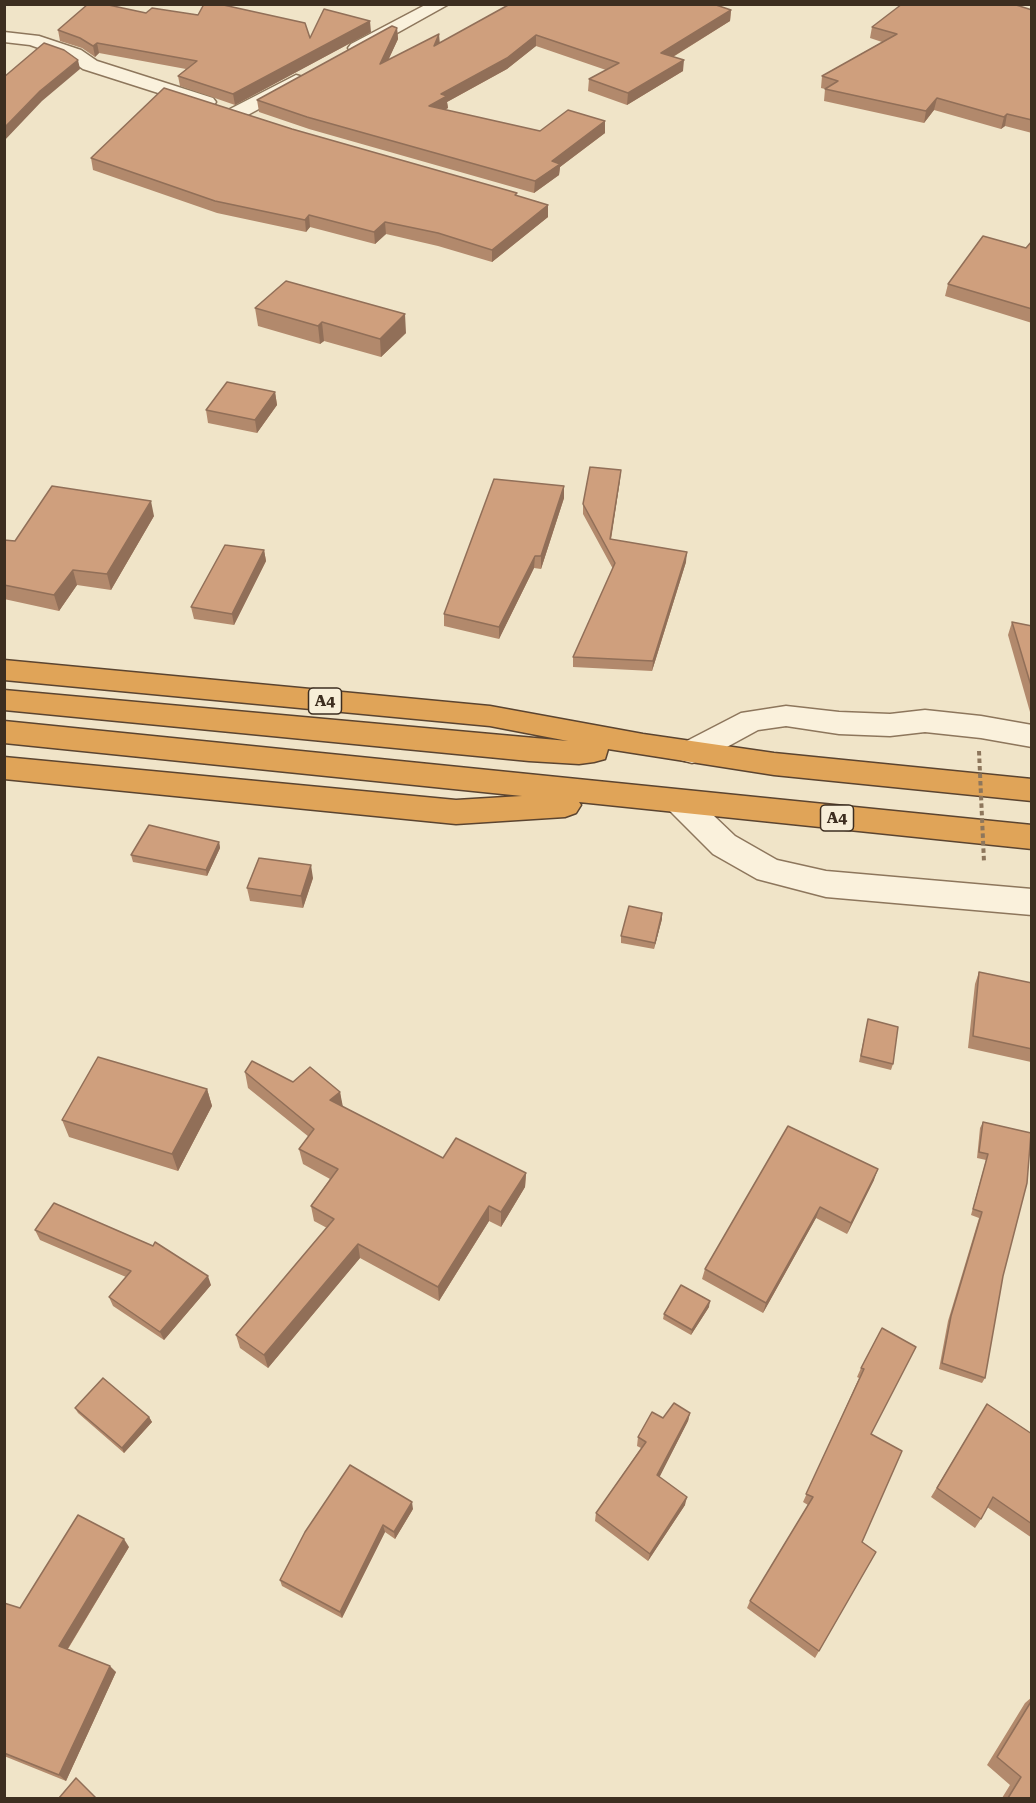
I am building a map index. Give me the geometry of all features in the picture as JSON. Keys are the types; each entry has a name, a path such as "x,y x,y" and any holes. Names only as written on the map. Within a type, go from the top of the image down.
{"highway":[{"name":"A4","path":"4,670 490,716 643,745 774,764 1032,790"},
{"name":"A4","path":"4,700 529,750 579,753 643,745"},
{"name":"A4","path":"4,732 681,803 1032,837"},
{"name":"A4","path":"4,768 456,812 642,799"}],"street":[{"path":"337,59 441,4"},
{"path":"4,37 33,40 74,54 90,65 258,120"},
{"path":"237,113 307,75"},
{"path":"692,752 753,720 786,716 839,723 890,725 925,721 981,727 1032,736"},
{"path":"681,803 724,845 768,870 826,884 1032,902"}],"path":[{"path":"979,751 984,862"}],"building":[{"path":"88,4 104,4 146,13 152,8 198,15 204,4 219,4 305,23 310,38 324,9 370,21 233,94 178,76 197,61 97,43 93,46 80,38 58,30"},
{"path":"510,4 713,4 731,10 661,53 684,60 628,93 589,79 619,63 536,35 507,58 441,94 447,96 429,106 540,131 568,110 605,121 552,161 560,164 535,181 307,117 257,100 392,26 397,28 380,64 439,34 434,46"},
{"path":"902,4 1013,4 1032,10 1032,120 1007,114 1004,117 937,98 926,111 825,89 838,81 822,76 897,34 872,27"},
{"path":"44,43 64,50 78,60 40,91 4,128 4,77"},
{"path":"164,88 292,129 517,193 515,195 548,205 492,250 438,233 385,222 374,232 309,215 305,220 215,201 91,158"},
{"path":"983,236 1026,248 1032,241 1032,309 948,284"},
{"path":"286,281 405,314 380,339 322,322 318,326 255,308"},
{"path":"227,382 275,392 255,420 206,410"},
{"path":"590,467 621,470 610,539 687,552 653,661 573,657 615,563 583,504"},
{"path":"494,479 564,486 541,556 535,556 499,627 444,614"},
{"path":"52,486 151,501 107,574 73,570 54,595 4,585 4,540 15,541"},
{"path":"225,545 264,550 232,614 191,607"},
{"path":"1012,622 1032,626 1032,689"},
{"path":"149,825 219,842 206,870 131,855"},
{"path":"259,858 311,865 301,896 247,888"},
{"path":"629,906 662,913 655,943 621,936"},
{"path":"979,972 1032,983 1032,1049 973,1036"},
{"path":"868,1019 898,1027 893,1064 861,1056"},
{"path":"98,1057 207,1089 172,1154 62,1120"},
{"path":"252,1061 293,1082 310,1067 340,1092 330,1100 443,1158 456,1138 526,1173 501,1212 489,1206 438,1287 358,1244 264,1355 236,1335 334,1219 311,1206 338,1169 299,1149 314,1129 245,1072"},
{"path":"983,1122 1031,1133 1027,1183 1003,1276 985,1378 942,1363 951,1316 982,1212 973,1209 988,1154 979,1152"},
{"path":"788,1126 878,1169 851,1223 820,1207 766,1303 705,1269"},
{"path":"54,1203 153,1246 155,1242 208,1276 160,1332 109,1297 131,1271 35,1230"},
{"path":"681,1285 710,1301 692,1330 664,1314"},
{"path":"882,1328 916,1347 871,1434 902,1451 862,1542 876,1552 819,1651 750,1601 813,1497 806,1494 864,1369 861,1368"},
{"path":"103,1378 149,1417 122,1448 75,1408"},
{"path":"674,1403 690,1413 657,1475 687,1497 650,1554 596,1513 646,1442 638,1437 652,1412 663,1418"},
{"path":"987,1404 1032,1434 1032,1524 993,1497 981,1519 937,1488"},
{"path":"350,1465 412,1502 394,1532 383,1525 340,1612 280,1580 305,1532"},
{"path":"78,1515 124,1539 59,1646 110,1666 59,1775 4,1753 4,1603 20,1608"},
{"path":"1032,1700 1032,1798 1008,1798 1021,1777 997,1757"},
{"path":"76,1778 96,1798 59,1798"}]}
